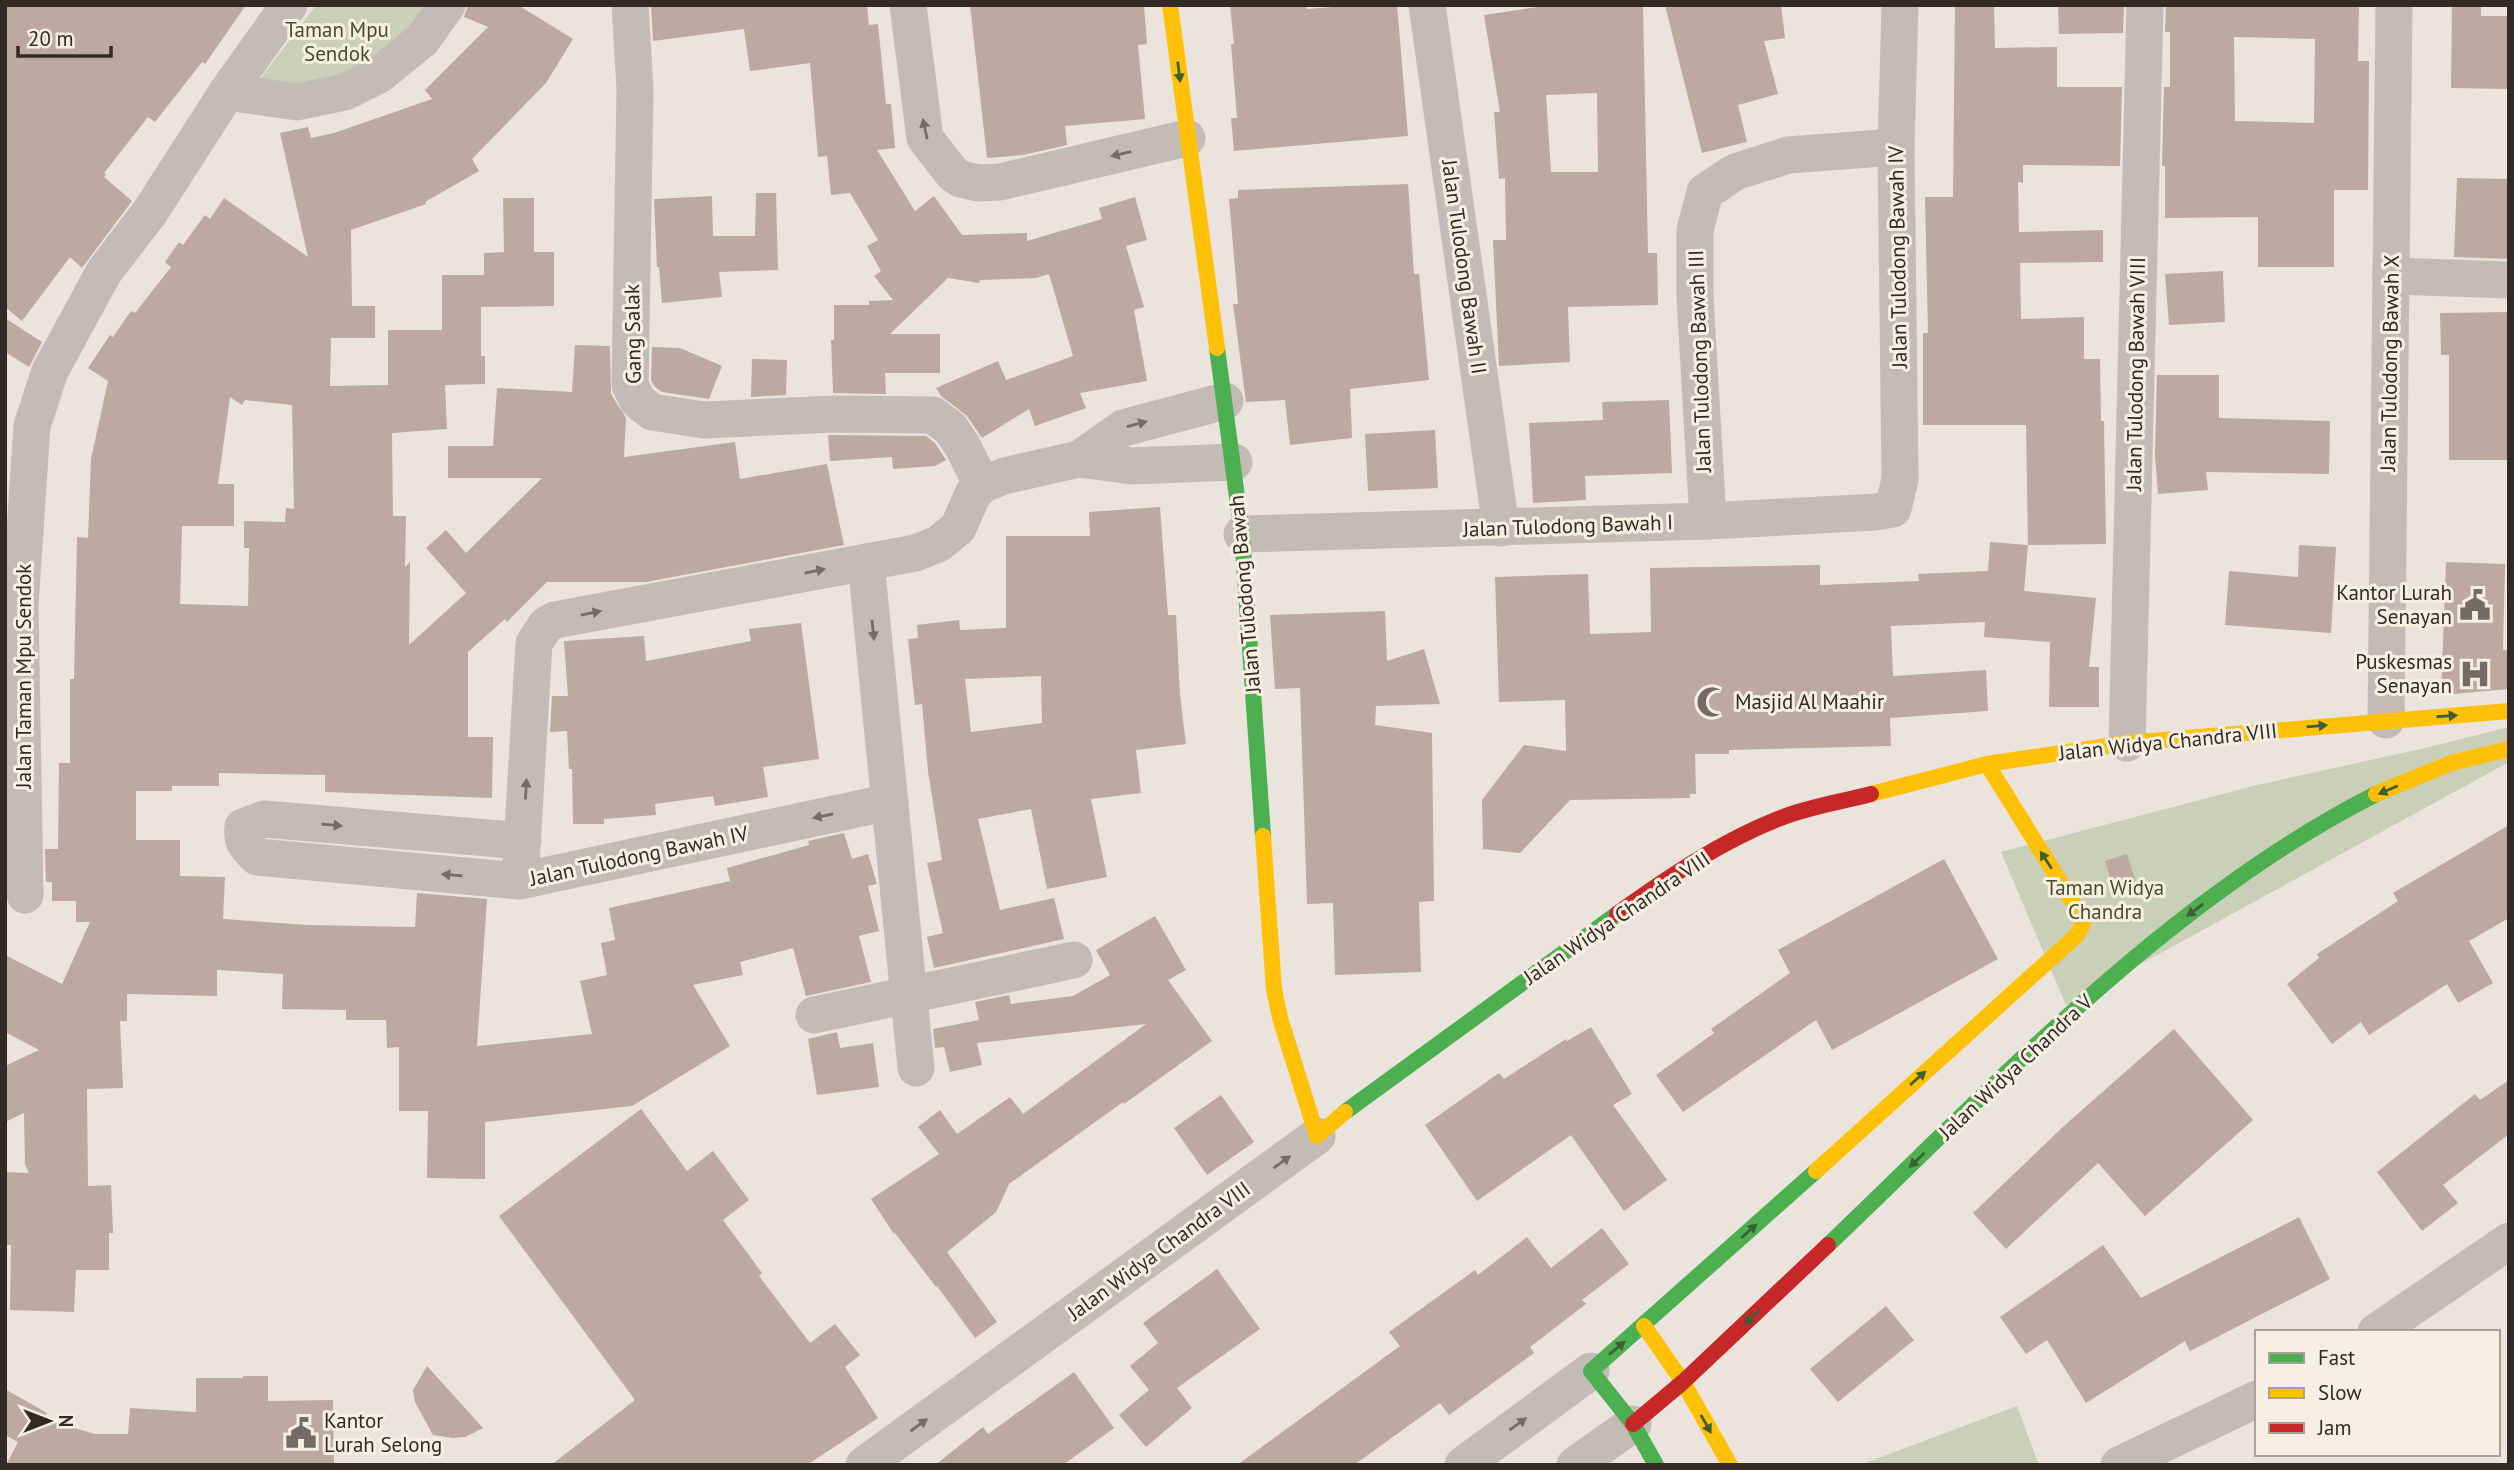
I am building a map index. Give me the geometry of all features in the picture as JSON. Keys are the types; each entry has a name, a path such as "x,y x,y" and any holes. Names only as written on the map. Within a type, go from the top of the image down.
{"street":[{"name":"Jalan Taman Mpu Sendok","path":"25,895 13,606 32,426 50,371 104,272 150,212 227,92 289,5"},
{"path":"227,92 297,102 345,92 379,75 422,40 447,5"},
{"name":"Gang Salak","path":"630,5 635,89 630,385 638,401 652,412 704,420 835,414 933,415 950,428 962,445 982,485"},
{"path":"908,5 925,138 953,174 961,179 978,183 1000,182 1187,138"},
{"name":"Jalan Tulodong Bawah","path":"1170,5 1242,534 1274,989 1280,1018 1317,1136"},
{"name":"Jalan Tulodong Bawah II","path":"1427,5 1501,528"},
{"name":"Jalan Tulodong Bawah IV","path":"1893,509 1900,478 1896,147 1900,5"},
{"name":"Jalan Tulodong Bawah VIII","path":"2127,743 2145,5"},
{"name":"Jalan Tulodong Bawah X","path":"2386,720 2394,5"},
{"name":"Jalan Tulodong Bawah III","path":"1708,522 1695,296 1695,230 1705,192 1735,172 1788,155 1896,147"},
{"path":"2391,276 2509,280"},
{"path":"1079,459 1123,428 1225,401"},
{"path":"982,485 1004,476 1079,459 1132,466 1234,462"},
{"name":"Jalan Tulodong Bawah IV","path":"890,802 520,881 534,643 545,625 555,620 915,553 938,544 958,528 973,494 982,485"},
{"name":"Jalan Tulodong Bawah I","path":"1242,534 1708,522 1893,509"},
{"path":"866,562 916,1068"},
{"name":"Jalan Widya Chandra VIII","path":"864,1465 1317,1136 1353,1098 1667,878 1728,842 1779,818 1987,764 2016,771 2127,743 2386,720 2506,716"},
{"name":"Jalan Widya Chandra V","path":"1576,1465 1633,1424 1683,1382 2073,1012 2164,934 2269,855 2374,796 2451,763 2509,749"},
{"path":"1463,1465 1591,1371 1644,1326 2077,935 2083,924 2080,914 1987,764"},
{"path":"2013,808 2016,771"},
{"path":"520,881 257,857 245,846 242,836 243,827 264,819 523,841"},
{"path":"814,1015 1074,960"},
{"path":"1291,1051 1309,1066"},
{"path":"2378,1330 2509,1241"},
{"path":"1644,1326 1683,1382 1730,1465"},
{"path":"1591,1371 1633,1424 1656,1465"},
{"path":"2119,1465 2255,1400"}],"green space":[{"name":"Taman Mpu Sendok","path":"316,5 435,5 413,38 342,82 255,86"},
{"name":"Taman Widya Chandra","path":"2509,727 2509,762 2066,1005 2001,852 2257,785"},
{"path":"2017,1406 2039,1465 1860,1465"}],"building":[{"path":"5,5 246,5 205,64 202,62 155,122 148,117 104,173 104,177 132,201 82,268 70,257 22,321 5,307"},
{"path":"468,5 518,5 573,39 546,83 472,159 479,171 425,202 426,204 351,230 352,306 375,306 375,338 331,338 330,386 388,385 388,330 442,330 442,275 484,275 484,253 504,252 503,198 534,198 534,252 554,252 554,306 481,307 481,356 485,356 485,384 445,385 447,429 392,433 393,516 406,516 405,567 410,562 409,645 466,593 426,548 446,530 466,553 542,478 448,478 448,446 493,446 497,388 572,392 575,345 610,346 611,394 626,418 624,457 735,442 740,479 827,464 844,545 646,582 547,582 507,622 505,619 468,652 468,737 493,737 492,798 325,792 325,775 219,773 219,786 172,786 172,791 136,791 136,840 180,840 180,876 225,877 223,919 307,925 415,927 417,893 487,899 477,1046 592,1034 580,981 607,975 601,943 615,940 609,908 730,881 727,868 809,845 808,841 844,833 852,859 868,854 877,884 868,886 879,931 859,936 871,982 806,996 793,948 740,962 743,975 693,985 730,1046 632,1106 485,1122 485,1179 427,1178 428,1111 399,1111 399,1047 387,1048 386,1020 346,1020 346,1010 282,1009 283,974 217,970 217,996 127,994 127,1021 120,1021 123,1088 87,1089 88,1186 111,1185 113,1233 109,1233 109,1270 76,1270 74,1312 10,1310 11,1245 5,1245 5,1172 29,1173 25,1165 24,1113 5,1122 5,1066 39,1050 5,1032 5,955 62,984 90,922 76,922 76,901 52,901 52,882 46,882 45,849 58,849 59,763 70,763 70,679 74,679 77,537 88,538 91,459 108,381 88,368 110,335 113,337 131,311 135,313 171,267 165,262 179,242 183,245 205,215 210,219 224,198 308,257 280,133 308,127 311,138 334,133 432,99 425,90 488,27 464,17","holes":["230,397 242,405 245,400 292,405 294,509 286,508 285,522 244,521 244,548 249,548 248,606 180,604 182,526 234,526 234,484 218,484"]},
{"path":"651,5 867,5 869,25 878,24 886,104 891,104 895,148 877,150 915,211 934,196 962,235 1027,233 1027,241 1102,219 1099,208 1135,197 1147,240 1126,246 1144,307 1134,310 1147,381 1080,393 1086,408 1035,426 1029,409 982,438 967,416 941,396 936,388 998,361 1006,380 1073,356 1049,274 1036,278 980,280 979,283 948,278 890,334 940,334 940,373 885,373 886,394 833,393 831,340 834,340 834,305 869,305 869,301 893,300 874,276 881,271 867,246 878,240 850,193 831,195 827,156 818,157 810,63 750,71 744,29 653,41"},
{"path":"970,5 1144,5 1147,44 1138,45 1145,119 1065,126 1067,145 1023,155 987,158"},
{"path":"1230,5 1306,5 1307,9 1397,5 1408,136 1234,151 1231,118 1237,118"},
{"path":"1550,5 1643,5 1648,253 1657,253 1658,305 1568,307 1570,362 1499,366 1493,240 1506,240 1505,178 1499,179 1494,112 1500,112 1484,15","holes":["1597,93 1598,172 1551,172 1546,95"]},
{"path":"1665,5 1781,5 1785,38 1764,41 1778,94 1738,105 1747,142 1702,153"},
{"path":"1955,5 1994,5 1995,48 2057,47 2057,87 2122,87 2120,166 2023,165 2023,183 2018,182 2019,232 2103,230 2103,262 2020,263 2021,319 2084,317 2084,359 2100,359 2106,544 2028,545 2026,425 1923,425 1923,333 1928,333 1925,197 1953,197"},
{"path":"2058,5 2124,5 2123,33 2059,34"},
{"path":"2166,5 2359,5 2358,61 2369,61 2368,190 2334,190 2334,267 2258,267 2258,217 2165,218 2165,166 2162,166 2164,87 2170,87 2170,32 2165,32","holes":["2234,37 2315,39 2314,123 2235,121"]},
{"path":"2452,5 2481,5 2481,16 2509,16 2509,89 2451,88"},
{"path":"2457,178 2509,179 2509,259 2454,257"},
{"path":"1408,184 1414,274 1419,274 1429,380 1350,389 1352,438 1290,445 1285,400 1246,402 1233,304 1238,304 1229,199 1238,198 1238,190"},
{"path":"756,193 776,193 778,270 719,272 722,297 662,303 657,267 654,199 712,196 713,236 755,236"},
{"path":"2223,271 2225,322 2169,325 2165,274"},
{"path":"2509,312 2509,460 2449,460 2449,355 2441,355 2440,313"},
{"path":"5,318 42,342 29,367 5,352"},
{"path":"652,347 680,348 722,366 709,399 662,392 655,387 651,380"},
{"path":"752,359 787,360 786,395 751,397"},
{"path":"2157,375 2219,375 2219,418 2330,421 2329,474 2206,472 2208,490 2158,494 2155,456"},
{"path":"1669,400 1672,473 1585,476 1586,500 1533,503 1529,423 1603,420 1602,402"},
{"path":"1435,430 1438,488 1368,491 1365,434"},
{"path":"828,435 926,436 935,443 946,460 935,466 893,469 892,457 830,461"},
{"path":"1160,507 1168,615 1176,615 1180,695 1186,744 1136,750 1141,793 1091,799 1107,877 1047,889 1031,809 978,819 1000,910 1054,898 1064,939 934,968 927,937 943,933 927,863 942,860 928,771 922,704 915,705 908,639 918,638 917,625 959,620 960,630 1006,628 1006,536 1090,536 1089,512","holes":["1041,676 1042,723 971,732 965,679"]},
{"path":"1990,542 2028,545 2024,591 2096,598 2089,667 2099,667 2099,707 2049,707 2050,642 1984,637 1985,622 1891,626 1893,676 1986,670 1988,711 1890,718 1891,746 1729,750 1729,754 1695,754 1696,794 1690,794 1690,798 1570,800 1520,853 1483,849 1482,800 1524,745 1566,751 1565,700 1499,702 1495,577 1588,574 1590,634 1651,632 1650,568 1820,565 1820,585 1919,581 1918,574 1988,571"},
{"path":"2299,545 2336,547 2331,633 2225,625 2229,571 2298,577"},
{"name":"Kantor Lurah Senayan","path":"2446,562 2505,564 2503,650 2509,650 2509,689 2441,695"},
{"path":"1385,611 1387,661 1424,649 1440,704 1376,706 1375,725 1432,733 1434,901 1419,902 1421,972 1335,975 1333,903 1307,904 1300,688 1275,689 1270,615"},
{"path":"801,623 819,759 763,767 768,797 715,806 713,796 655,804 656,815 604,819 604,824 573,824 572,769 569,769 567,731 550,732 552,696 568,696 564,641 644,636 646,661 751,641 749,629"},
{"path":"2509,825 2509,918 2469,941 2493,983 2458,1003 2447,984 2369,1035 2361,1022 2332,1044 2287,984 2319,958 2317,954 2398,901 2393,893"},
{"path":"2127,854 2136,883 2114,890 2105,861"},
{"path":"1944,859 1998,959 1832,1050 1816,1020 1683,1112 1656,1075 1714,1033 1711,1029 1790,973 1778,950"},
{"path":"1155,916 1186,970 1168,980 1212,1041 1009,1184 996,1212 947,1252 997,1322 975,1338 894,1234 871,1199 939,1154 918,1127 940,1110 957,1134 1010,1097 1023,1114 1146,1024 977,1043 982,1065 950,1072 944,1047 935,1048 933,1029 979,1020 975,1002 1009,995 1011,1004 1073,996 1110,975 1096,950"},
{"path":"1591,1027 1632,1094 1613,1105 1667,1180 1624,1211 1571,1135 1477,1201 1425,1125 1499,1073 1504,1079 1566,1039 1567,1041"},
{"path":"2174,1029 2253,1120 2145,1216 2098,1163 2006,1249 1973,1213 2065,1125"},
{"path":"837,1032 840,1048 873,1043 879,1087 817,1095 808,1039"},
{"path":"2509,1080 2509,1134 2443,1185 2458,1203 2422,1231 2377,1172 2475,1094 2480,1100"},
{"path":"1221,1095 1254,1142 1207,1175 1174,1128"},
{"path":"641,1109 687,1171 713,1151 749,1200 723,1220 762,1273 759,1276 810,1343 835,1324 860,1355 845,1367 878,1418 807,1465 551,1465 635,1400 499,1216"},
{"path":"2299,1217 2330,1279 2190,1351 2185,1341 2086,1403 2047,1340 2026,1354 2000,1317 2103,1245 2141,1298"},
{"path":"1602,1228 1629,1264 1582,1300 1586,1304 1530,1347 1534,1353 1449,1415 1440,1403 1354,1465 1237,1465 1400,1346 1389,1332 1475,1270 1478,1275 1527,1237 1551,1268"},
{"path":"1217,1269 1260,1329 1177,1388 1192,1408 1146,1447 1119,1415 1149,1390 1130,1366 1158,1343 1143,1323"},
{"path":"1886,1306 1914,1340 1838,1402 1810,1369"},
{"path":"427,1366 483,1428 465,1437 433,1435 415,1402 413,1390"},
{"path":"1074,1372 1114,1428 1063,1465 935,1465 983,1427 988,1434"},
{"path":"268,1376 268,1401 333,1400 334,1465 6,1465 18,1442 5,1435 5,1389 47,1413 44,1419 95,1434 128,1434 130,1408 196,1412 196,1378"}],"traffic: fast":[{"path":"1217,348 1242,534 1263,836"},
{"path":"1828,1245 2020,1060 2155,941 2226,887 2299,837 2376,794"},
{"path":"1345,1112 1617,914"},
{"path":"1656,1465 1633,1424 1591,1371 1816,1171"}],"traffic: slow":[{"path":"1170,5 1217,348"},
{"path":"1871,794 1987,764 2127,743 2509,711"},
{"path":"2376,794 2451,763 2509,749"},
{"path":"1816,1171 2077,935 2083,924 2080,914 1987,764"},
{"path":"1263,836 1274,989 1280,1018 1317,1136 1345,1112"},
{"path":"1644,1326 1683,1382 1730,1465"}],"traffic: jam":[{"path":"1617,914 1694,862 1756,828 1801,811 1871,794"},
{"path":"1633,1424 1683,1382 1828,1245"}],"place":[{"name":"Kantor Lurah Senayan","path":"2475,605"},
{"name":"Puskesmas Senayan","path":"2475,674"},
{"name":"Masjid Al Maahir","path":"1712,702"},
{"name":"Kantor Lurah Selong","path":"301,1433"}]}
